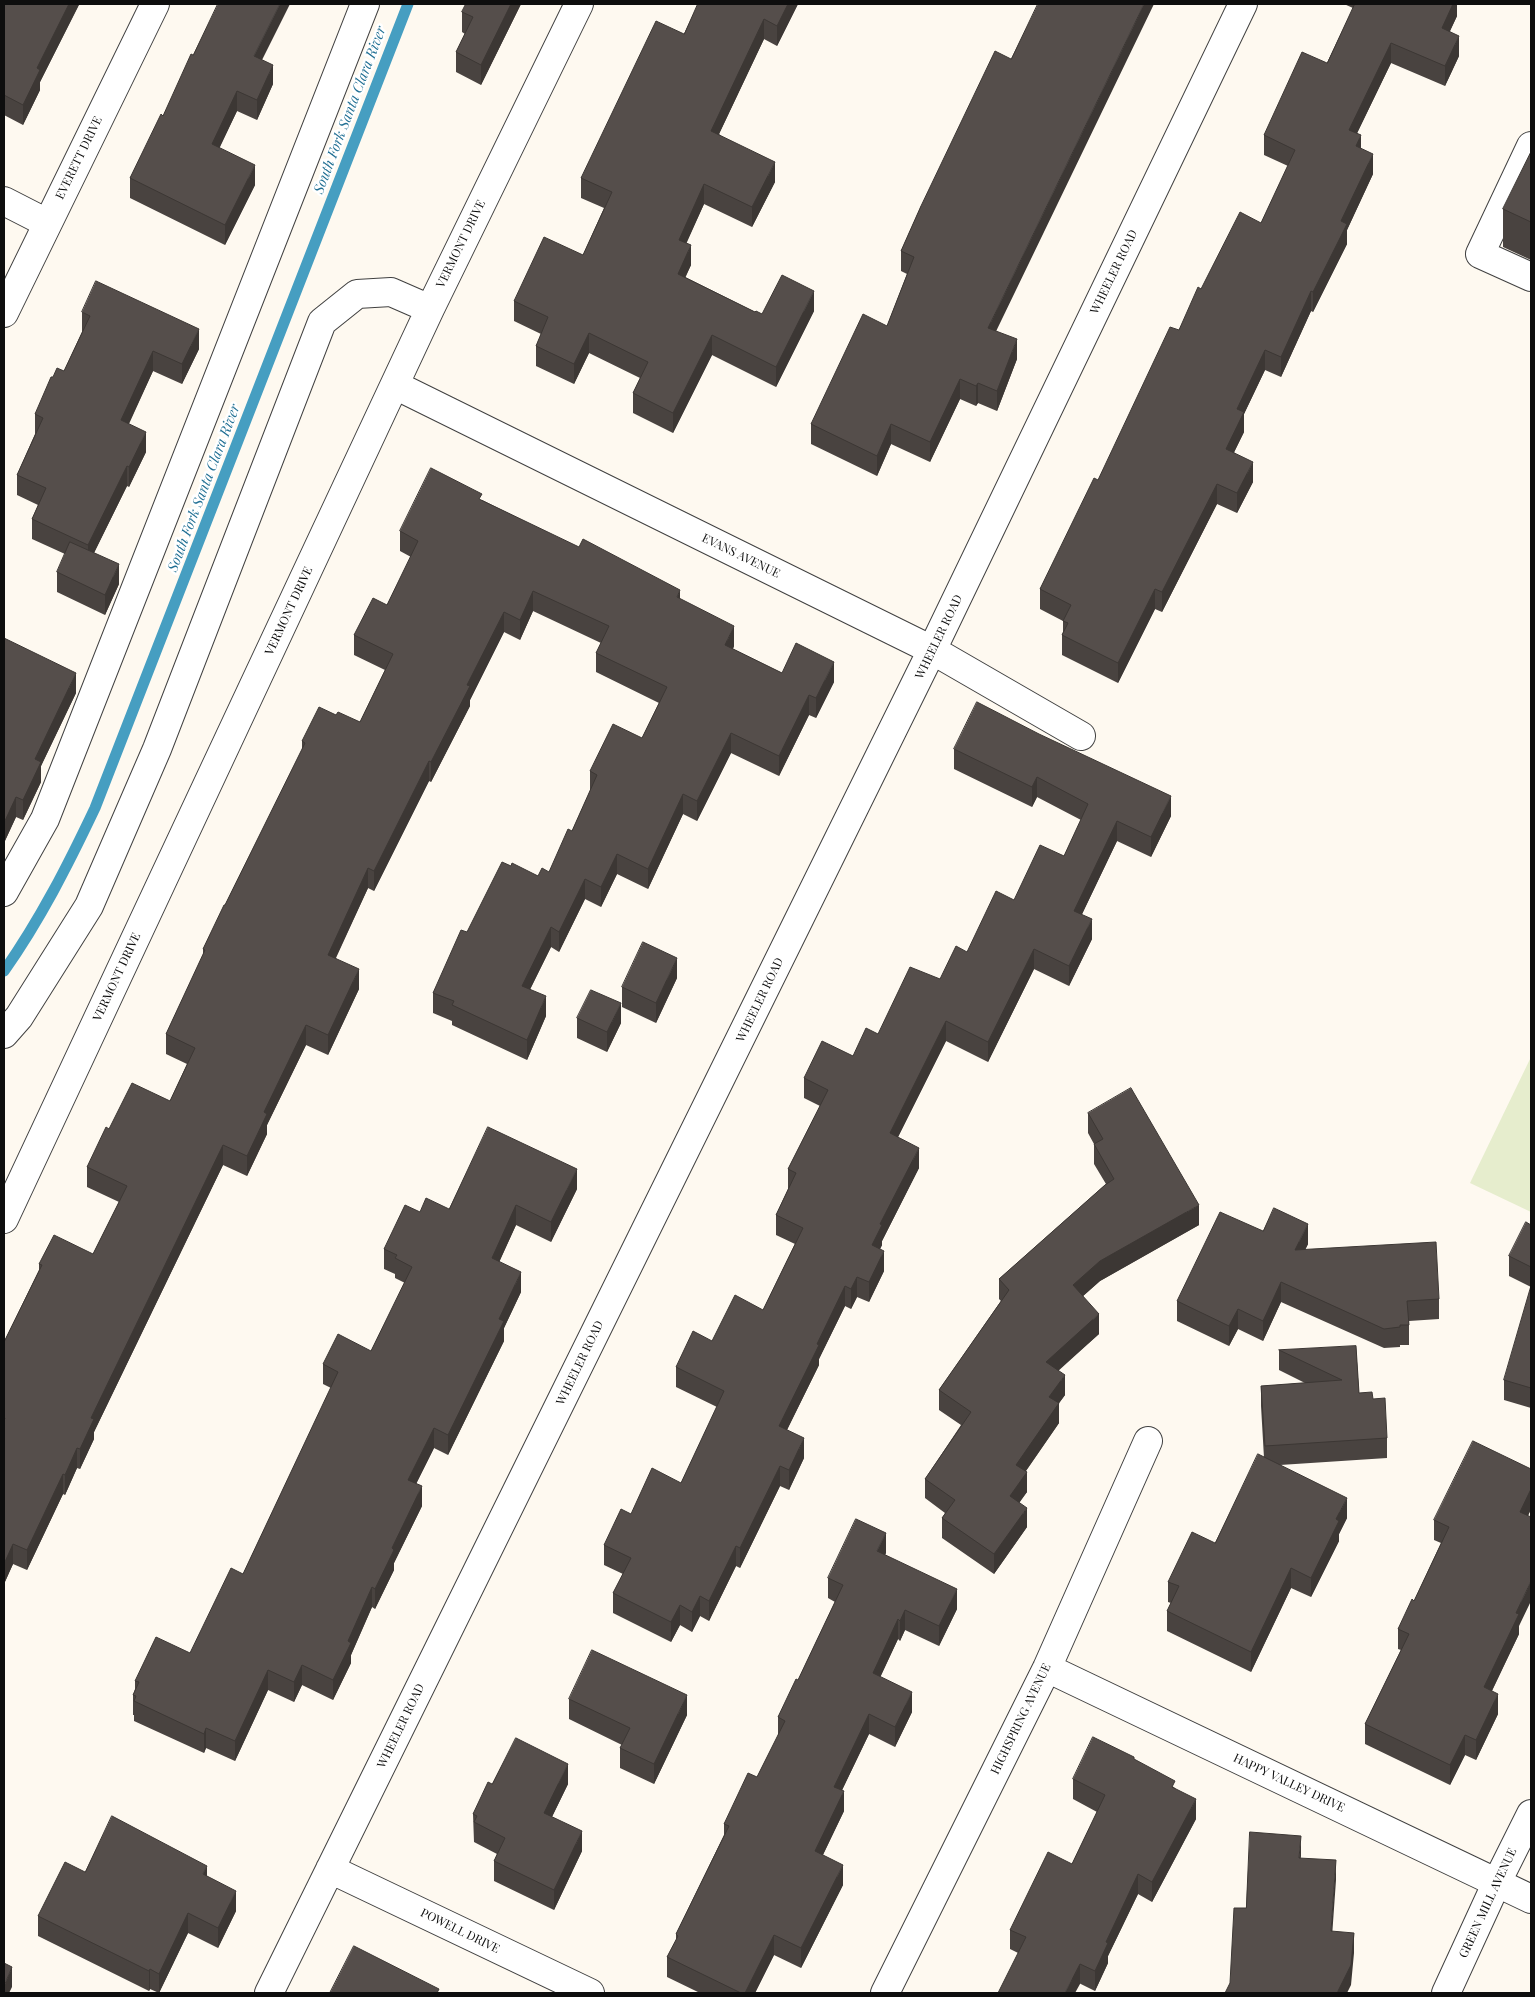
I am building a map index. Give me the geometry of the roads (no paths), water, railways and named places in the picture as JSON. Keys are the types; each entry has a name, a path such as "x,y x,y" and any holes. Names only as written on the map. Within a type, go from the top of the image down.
{"street":[{"name":"EVERETT DRIVE","path":"4,313 156,4"},
{"path":"4,892 45,819 365,4"},
{"name":"VERMONT DRIVE","path":"4,1219 430,309 578,4"},
{"name":"WHEELER ROAD","path":"270,1993 932,650 1243,4"},
{"path":"1531,146 1480,254 1531,277"},
{"path":"4,201 47,223"},
{"path":"4,1034 19,1016 88,906 157,749 322,322 357,294 391,292 430,309"},
{"name":"EVANS AVENUE","path":"395,385 932,650 1081,736"},
{"name":"HIGHSPRING AVENUE","path":"885,1993 1047,1668 1148,1441"},
{"name":"HAPPY VALLEY DRIVE","path":"1047,1668 1531,1899"},
{"name":"GREEN MILL AVENUE","path":"1446,1993 1497,1882 1531,1814"},
{"name":"POWELL DRIVE","path":"330,1869 590,1993"}],"waterway":[{"name":"South Fork Santa Clara River","path":"4,971 30,932 53,892 95,808 408,4"}]}
